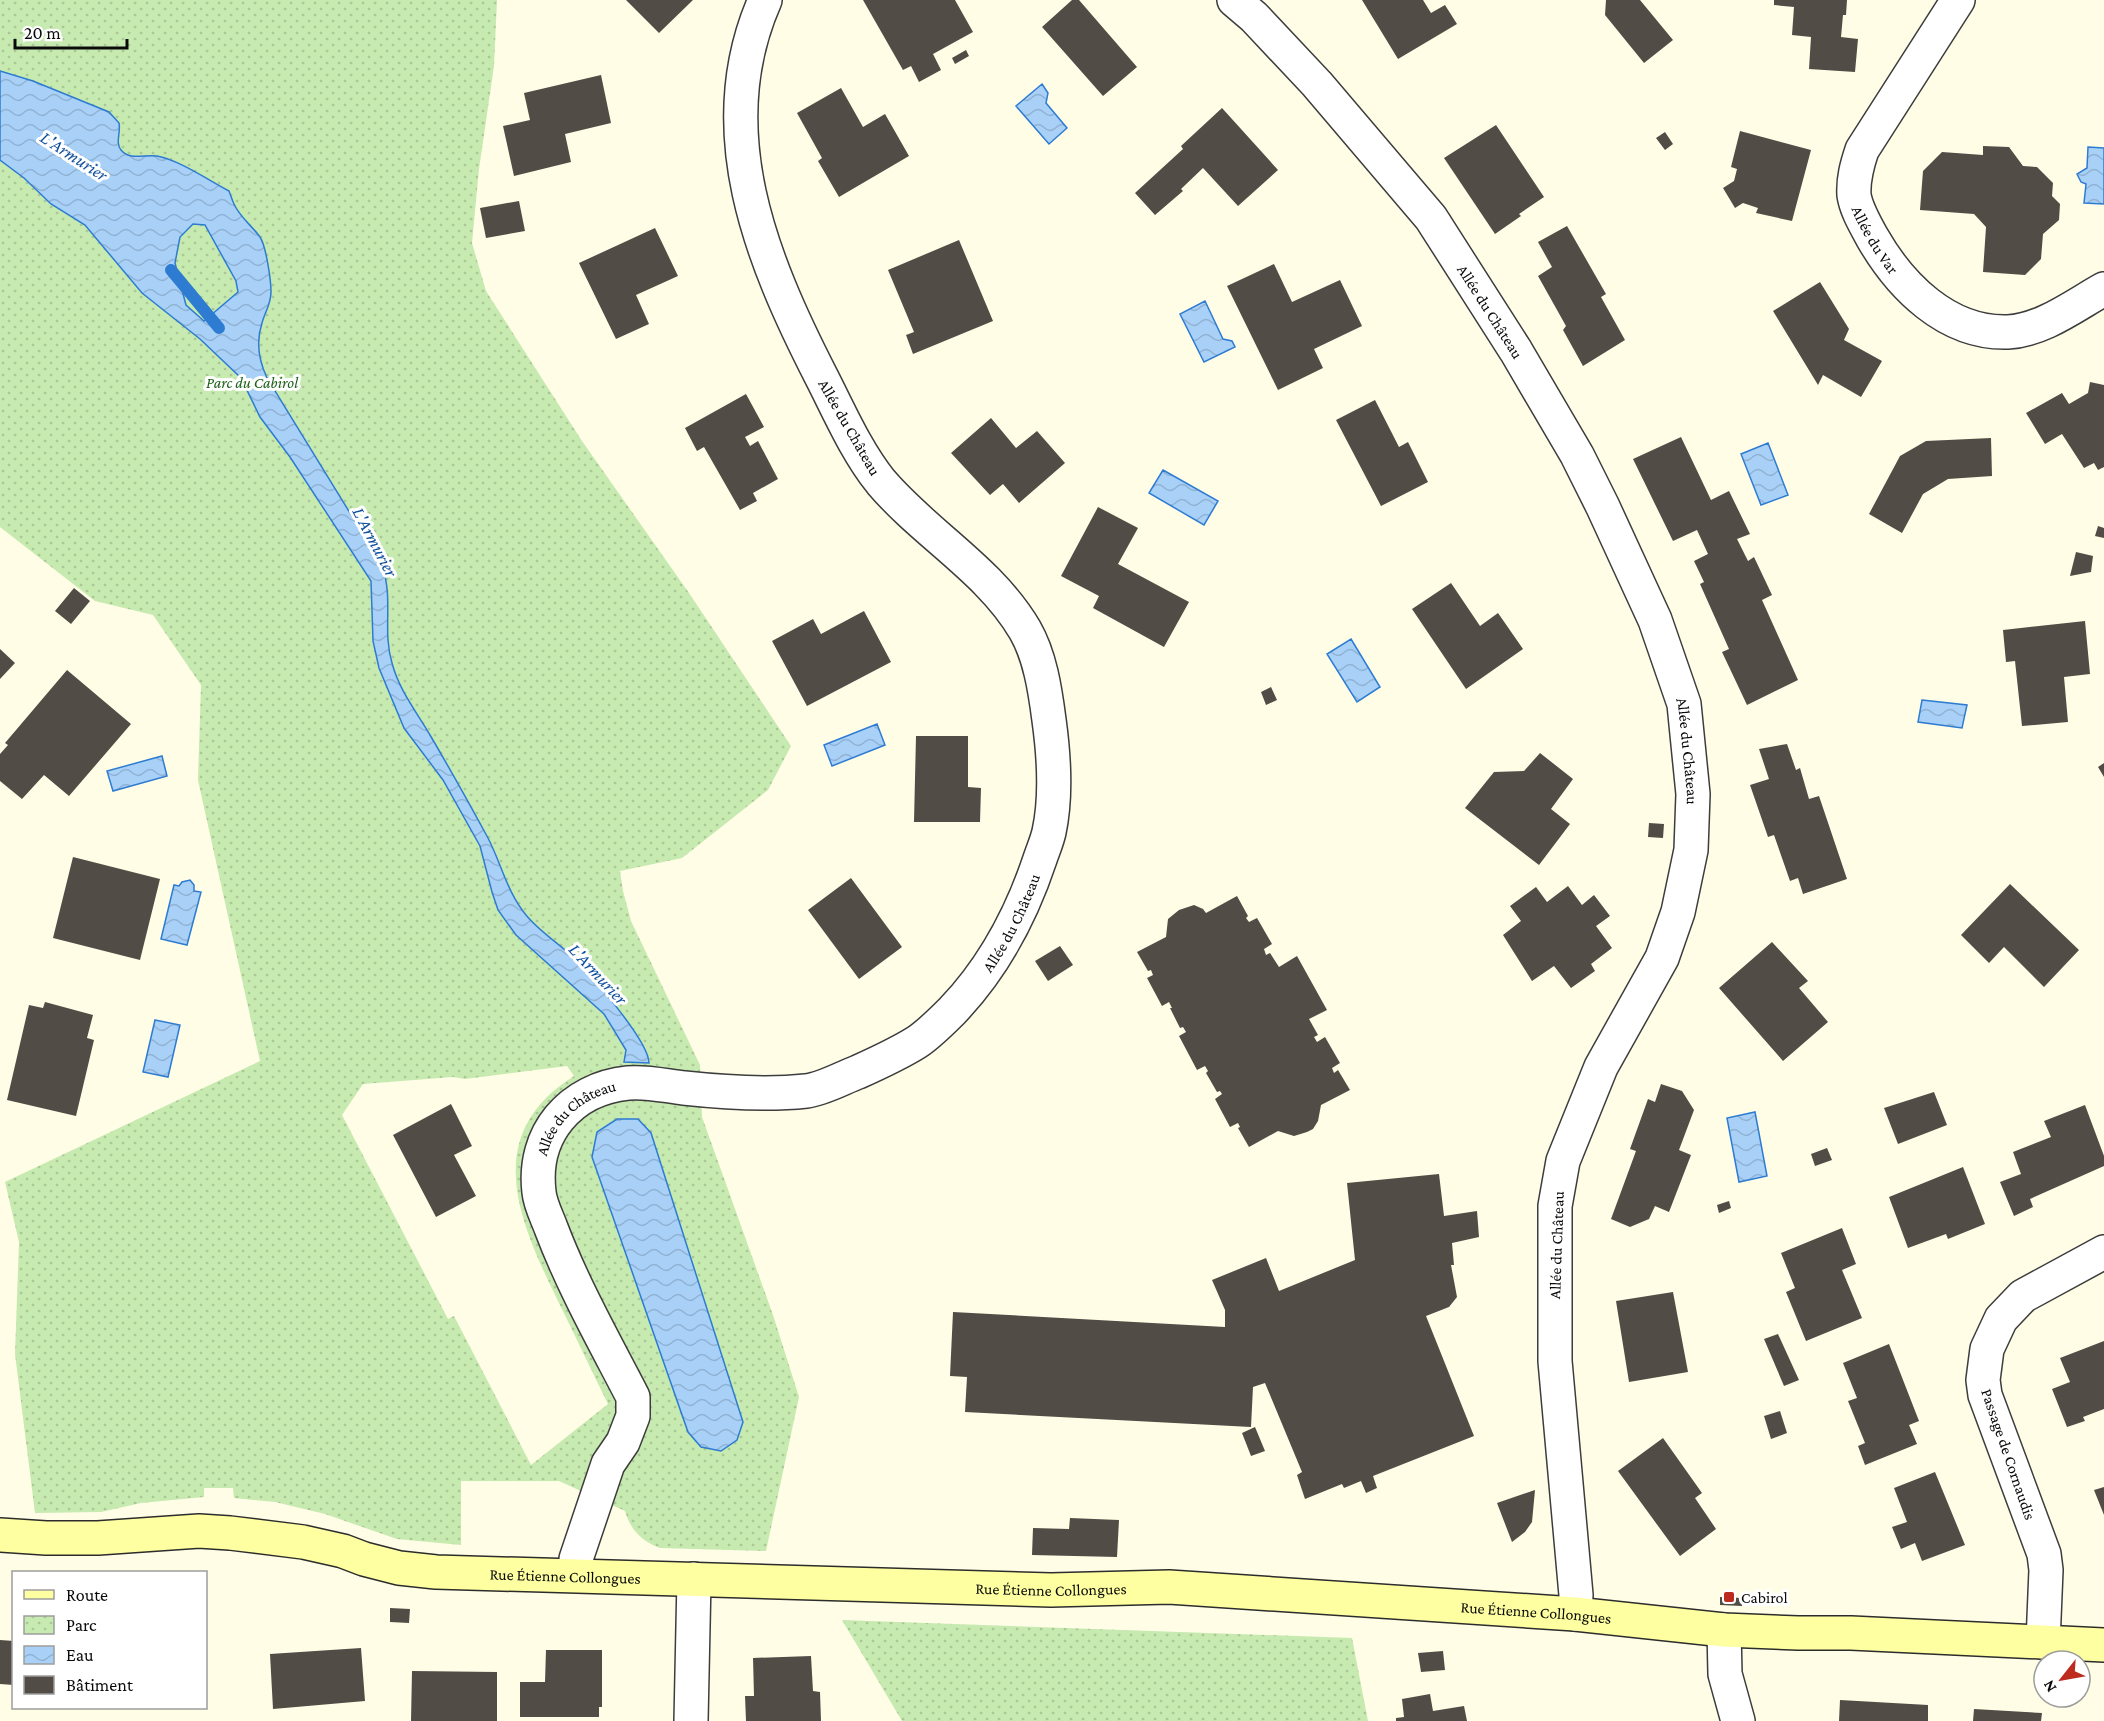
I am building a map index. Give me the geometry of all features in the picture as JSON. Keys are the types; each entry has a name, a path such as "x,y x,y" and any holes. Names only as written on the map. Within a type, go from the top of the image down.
{"main road":[{"name":"Rue Étienne Collongues","path":"0,1535 98,1538 199,1530 303,1542 399,1568 436,1572 1052,1590 1169,1587 1575,1614 1724,1630 1851,1633 2104,1645"}],"street":[{"name":"Allée du Château","path":"576,1575 576,1559 604,1475 608,1464 623,1442 633,1416 633,1397 560,1252 539,1195 540,1150 558,1118 596,1088 633,1082 689,1089 758,1092 810,1091 884,1061 920,1040 976,986 1003,946 1032,886 1049,833 1052,815 1054,776 1050,723 1040,667 1026,632 1007,605 986,582 879,479 838,410 799,333 762,244 749,200 740,126 746,50 753,26 765,0"},
{"name":"Allée du Château","path":"1234,0 1254,17 1317,84 1431,218 1516,351 1577,455 1655,620 1684,704 1693,794 1690,850 1678,912 1662,958 1601,1067 1563,1161 1555,1206 1555,1361 1576,1595 1575,1614"},
{"name":"Allée du Var","path":"1958,0 1862,150 1855,172 1854,196 1863,221 1881,252 1917,295 1954,321 1973,328 1993,332 2011,332 2028,328 2047,321 2104,289"},
{"name":"Passage de Cornaudis","path":"2043,1642 2046,1579 2044,1554 1985,1395 1984,1364 1992,1336 2011,1307 2038,1286 2104,1252"},
{"path":"691,1721 694,1579"},
{"path":"1724,1630 1725,1674 1738,1721"}],"green space":[{"name":"Parc du Cabirol","path":"0,0 497,0 494,66 479,169 472,243 486,291 582,441 689,593 791,746 768,790 682,858 620,871 631,921 700,1065 702,1117 773,1315 799,1397 766,1551 660,1548 638,1534 630,1524 625,1511 559,1481 461,1481 461,1545 397,1539 325,1514 275,1502 234,1498 233,1488 204,1488 204,1497 141,1503 101,1512 35,1513 15,1354 19,1242 5,1182 260,1061 198,780 201,685 153,615 95,601 0,527","holes":["567,1066 574,1076 545,1099 526,1125 517,1152 516,1181 521,1210 531,1240 608,1404 531,1465 454,1316 448,1319 342,1115 363,1084 453,1077 465,1079"]},
{"path":"842,1620 1352,1638 1368,1721 902,1721"}],"water":[{"path":"0,71 33,81 109,112 119,123 118,144 125,153 133,156 165,158 229,191 239,213 260,237 268,263 271,296 260,330 259,344 264,371 382,565 387,591 389,651 399,682 488,838 519,906 537,926 573,957 605,992 640,1040 649,1063 624,1062 626,1050 604,1014 516,935 498,910 480,846 443,780 404,728 379,668 373,641 371,581 290,457 260,417 241,378 200,339 142,293 85,225 51,204 24,178 0,160","holes":["193,224 205,225 236,281 238,292 204,321 186,305 175,263 180,237"]},
{"path":"1042,84 1048,93 1046,103 1067,128 1049,144 1016,106"},
{"path":"2088,147 2104,148 2104,204 2084,203 2086,184 2081,182 2077,174 2087,168"},
{"path":"1205,301 1223,339 1232,341 1235,347 1204,362 1180,314"},
{"path":"1768,443 1788,495 1761,505 1741,454"},
{"path":"1163,470 1218,501 1204,525 1149,493"},
{"path":"1351,639 1380,687 1357,702 1327,654"},
{"path":"1922,700 1967,705 1962,728 1918,722"},
{"path":"877,724 885,745 832,766 824,745"},
{"path":"162,756 167,776 113,791 107,771"},
{"path":"190,880 194,885 194,891 201,892 187,945 161,939 174,885 179,886 182,882"},
{"path":"155,1020 180,1025 168,1077 143,1072"},
{"path":"1755,1112 1767,1176 1739,1182 1727,1118"},
{"path":"617,1119 638,1119 651,1133 743,1422 737,1440 721,1451 701,1447 688,1432 592,1157 597,1132"}],"building":[{"path":"626,0 693,0 659,33"},
{"path":"863,0 955,0 973,32 933,54 941,70 919,82 911,66 903,70"},
{"path":"1072,0 1079,0 1137,67 1103,96 1042,27"},
{"path":"1362,0 1423,0 1431,13 1445,5 1457,24 1398,59"},
{"path":"1606,0 1640,0 1673,40 1644,63 1605,15"},
{"path":"1774,0 1847,0 1841,37 1858,39 1855,72 1809,69 1811,37 1792,35 1794,7 1774,5"},
{"path":"966,50 969,56 955,64 952,58"},
{"path":"601,75 611,123 565,134 571,162 514,176 503,126 530,120 524,93"},
{"path":"841,88 863,127 885,114 909,156 839,197 818,161 822,158 797,113"},
{"path":"1222,108 1278,170 1238,206 1203,168 1181,189 1183,191 1155,215 1135,193 1183,149 1181,146"},
{"path":"1496,125 1544,197 1495,234 1444,158"},
{"path":"1740,131 1811,150 1792,221 1756,213 1758,208 1743,203 1735,208 1723,188 1734,181 1737,169 1731,167"},
{"path":"1665,132 1673,144 1665,150 1656,138"},
{"path":"1983,146 2009,147 2023,166 2037,167 2053,183 2052,196 2060,204 2059,220 2043,234 2041,259 2025,275 1983,272 1986,227 1974,214 1920,210 1923,171 1942,152 1983,155"},
{"path":"519,201 525,231 486,238 480,208"},
{"path":"1567,226 1606,294 1601,297 1625,340 1583,366 1563,330 1566,326 1538,276 1552,267 1538,242"},
{"path":"655,228 678,276 636,295 649,324 616,339 579,263"},
{"path":"959,240 993,321 913,354 906,335 914,332 888,270"},
{"path":"1274,264 1292,302 1340,280 1362,326 1314,349 1323,368 1278,390 1227,286"},
{"path":"1820,282 1849,329 1844,340 1882,361 1861,397 1823,375 1818,385 1773,311"},
{"path":"2090,382 2104,385 2104,467 2098,470 2094,463 2084,468 2062,434 2045,444 2026,413 2062,393 2069,404 2088,393"},
{"path":"746,394 764,427 745,437 750,446 758,441 778,479 753,493 757,501 740,510 704,447 697,451 685,428"},
{"path":"1375,400 1399,447 1408,442 1428,482 1381,506 1336,420"},
{"path":"991,418 1016,448 1037,431 1065,463 1019,503 1003,484 990,495 951,453"},
{"path":"1681,437 1711,500 1729,491 1750,534 1737,539 1748,561 1754,557 1772,595 1762,600 1798,680 1747,705 1722,652 1729,649 1700,584 1704,582 1694,561 1708,554 1697,530 1673,541 1633,459"},
{"path":"1991,438 1992,476 1948,479 1923,494 1902,533 1869,514 1900,456 1926,441"},
{"path":"1098,507 1138,528 1118,564 1189,602 1164,647 1093,608 1099,596 1061,576"},
{"path":"2098,526 2104,528 2104,538 2095,536"},
{"path":"2076,552 2093,556 2091,572 2070,576"},
{"path":"1451,583 1480,626 1498,613 1523,649 1466,689 1412,609"},
{"path":"74,588 90,601 71,624 55,611"},
{"path":"864,611 891,662 807,706 772,641 813,619 821,634"},
{"path":"2085,621 2090,674 2064,677 2068,722 2022,726 2015,661 2006,662 2003,630"},
{"path":"0,649 15,663 0,679"},
{"path":"67,670 131,724 69,796 44,775 22,799 0,781 0,754 8,745 5,743"},
{"path":"1271,687 1277,700 1266,705 1261,692"},
{"path":"916,736 968,736 968,787 981,788 980,822 914,822"},
{"path":"1787,744 1796,770 1800,768 1809,799 1819,796 1847,879 1803,894 1798,878 1790,881 1774,835 1768,837 1750,785 1769,779 1759,749"},
{"path":"1540,753 1573,779 1551,809 1570,824 1539,865 1465,808 1494,772 1524,771"},
{"path":"2104,763 2104,777 2098,767"},
{"path":"1649,823 1664,824 1663,838 1648,837"},
{"path":"73,857 160,879 140,960 53,938"},
{"path":"851,878 902,947 859,979 808,910"},
{"path":"2010,884 2079,950 2044,987 2004,947 1989,963 1961,935"},
{"path":"1568,886 1582,905 1594,895 1610,916 1596,926 1612,948 1591,964 1595,971 1571,988 1554,966 1532,981 1503,935 1521,921 1510,906 1536,887 1547,902"},
{"path":"1237,896 1248,916 1246,918 1249,922 1257,918 1272,944 1264,949 1266,955 1270,953 1279,967 1297,956 1327,1010 1309,1019 1318,1035 1314,1037 1317,1042 1325,1037 1340,1063 1332,1068 1334,1073 1338,1070 1350,1090 1321,1105 1318,1121 1313,1129 1294,1136 1278,1131 1249,1147 1238,1128 1240,1127 1238,1123 1230,1127 1215,1099 1222,1094 1220,1091 1217,1092 1206,1073 1208,1071 1205,1066 1197,1070 1179,1036 1186,1032 1183,1027 1180,1028 1169,1002 1162,1006 1147,978 1153,975 1151,970 1148,971 1137,952 1166,937 1168,919 1179,910 1194,905 1206,913"},
{"path":"1772,942 1808,981 1799,988 1828,1022 1783,1061 1719,988"},
{"path":"1060,946 1073,965 1048,981 1035,961"},
{"path":"45,1002 93,1015 87,1038 94,1040 76,1116 7,1100 29,1005 43,1008"},
{"path":"1661,1084 1682,1091 1694,1110 1679,1150 1691,1155 1669,1212 1655,1206 1649,1219 1630,1227 1611,1219 1636,1151 1630,1149 1648,1099 1655,1102"},
{"path":"1934,1092 1947,1125 1898,1144 1884,1108"},
{"path":"451,1104 472,1146 454,1155 476,1196 436,1217 393,1135"},
{"path":"2085,1105 2104,1156 2104,1166 2030,1199 2033,1207 2014,1216 2000,1182 2021,1174 2013,1152 2051,1137 2044,1121"},
{"path":"1827,1148 1832,1160 1815,1166 1811,1154"},
{"path":"1963,1167 1985,1224 1948,1239 1946,1234 1908,1248 1889,1197"},
{"path":"1439,1174 1444,1216 1477,1211 1479,1237 1452,1243 1454,1265 1451,1265 1457,1297 1449,1307 1426,1316 1474,1436 1373,1476 1377,1488 1366,1493 1361,1481 1344,1488 1342,1484 1305,1499 1297,1475 1302,1472 1265,1383 1253,1387 1251,1427 965,1412 967,1377 950,1376 953,1312 1225,1327 1225,1310 1212,1280 1266,1258 1279,1291 1355,1260 1347,1183"},
{"path":"1729,1201 1731,1208 1719,1213 1717,1205"},
{"path":"1842,1228 1856,1264 1842,1270 1862,1318 1806,1341 1786,1292 1795,1288 1781,1253"},
{"path":"1673,1292 1688,1372 1629,1382 1616,1301"},
{"path":"1778,1334 1799,1380 1784,1386 1764,1339"},
{"path":"2104,1341 2104,1409 2083,1417 2085,1421 2067,1427 2052,1389 2070,1382 2060,1358"},
{"path":"1889,1344 1919,1421 1909,1425 1917,1444 1865,1465 1858,1446 1865,1443 1848,1401 1857,1398 1843,1363"},
{"path":"1780,1411 1787,1433 1771,1439 1764,1416"},
{"path":"1255,1427 1265,1451 1251,1456 1242,1433"},
{"path":"1663,1438 1702,1493 1695,1498 1716,1529 1680,1556 1618,1471"},
{"path":"1935,1472 1965,1545 1922,1561 1915,1543 1901,1549 1892,1527 1907,1522 1894,1488"},
{"path":"2104,1487 2104,1515 2094,1490"},
{"path":"1535,1490 1532,1522 1525,1532 1512,1542 1497,1503"},
{"path":"1070,1518 1119,1520 1117,1557 1032,1555 1033,1528 1069,1529"},
{"path":"1720,1597 1742,1598 1742,1606 1720,1605"},
{"path":"390,1608 410,1609 409,1623 390,1622"},
{"path":"0,1640 12,1641 12,1685 0,1684"},
{"path":"361,1648 365,1701 273,1709 270,1654"},
{"path":"546,1650 602,1650 602,1707 599,1707 599,1717 520,1717 520,1682 545,1682"},
{"path":"1443,1651 1445,1670 1421,1672 1418,1653"},
{"path":"811,1656 813,1691 820,1692 821,1721 746,1721 745,1696 754,1696 753,1658"},
{"path":"412,1671 497,1672 497,1721 411,1721"},
{"path":"1430,1694 1433,1711 1464,1706 1467,1721 1396,1721 1396,1718 1404,1717 1402,1699"},
{"path":"1840,1700 1928,1705 1928,1721 1839,1721"},
{"path":"1974,1709 2042,1713 2041,1721 1973,1721"}],"waterway":[{"name":"L'Armurier","path":"171,270 219,328"}],"place":[{"name":"Cabirol","path":"1729,1597"}]}
